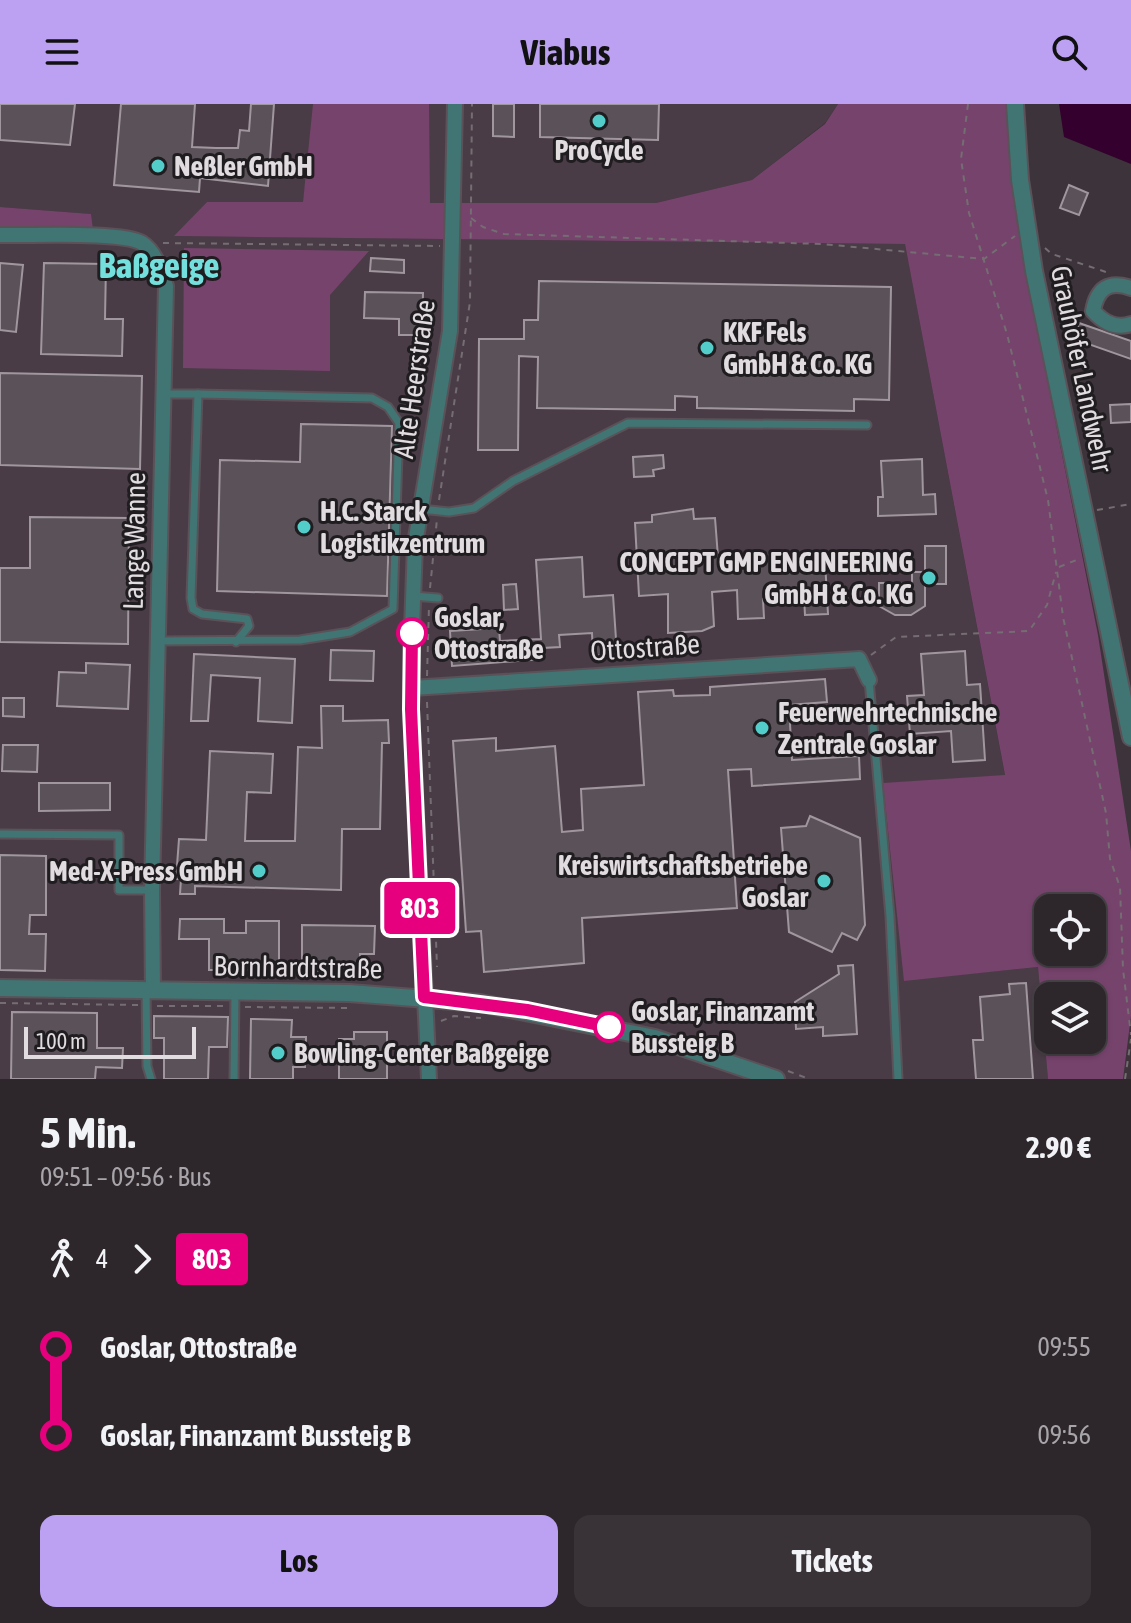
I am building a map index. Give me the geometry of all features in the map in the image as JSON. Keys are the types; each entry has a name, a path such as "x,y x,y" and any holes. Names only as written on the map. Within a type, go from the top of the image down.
{"street":[{"name":"Alte Heerstraße","path":"429,1079 424,997 419,687 413,596 421,509 450,331 455,104"},
{"name":"Grauhöfer Landwehr","path":"1015,104 1027,228 1131,737"},
{"path":"0,235 115,237 142,243"},
{"name":"Lange Wanne","path":"142,243 156,259 166,286 148,996"},
{"path":"1125,286 1103,287 1096,297 1093,311 1103,322 1122,327 1131,324"},
{"path":"859,659 869,680"},
{"name":"Ottostraße","path":"419,687 859,659"},
{"name":"Bornhardtstraße","path":"0,988 235,999 424,997 527,1010 609,1027 655,1038 776,1079"}],"lane":[{"path":"158,641 300,640 350,632 393,609 399,423 388,407 372,398 164,394"},
{"path":"198,394 191,598 193,609 202,614 247,619 249,626 236,642"},
{"path":"421,509 474,508 513,481 628,423 867,425"},
{"path":"413,596 434,597"},
{"path":"869,680 890,916 898,1079"},
{"path":"0,834 119,835 119,890 152,890"},
{"path":"148,996 147,1066 151,1079"},
{"path":"234,1079 235,999"}],"path":[{"path":"436,977 438,960 419,687 434,597 438,511 470,302 472,104"},
{"path":"968,104 961,159 969,213 1007,334 1048,500 1063,617 1106,813 1110,859 1120,887 1123,969 1131,1037 1125,1079"},
{"path":"471,218 483,227 504,234 822,244 984,259 1027,228 1052,254 1105,272 1125,286"},
{"path":"142,243 454,246"},
{"path":"1095,510 1131,504"},
{"path":"1057,569 1095,552"},
{"path":"859,659 880,651 896,637 1029,631 1047,605 1057,569"},
{"path":"0,1003 148,996 361,1008"}],"shaded area":[{"path":"0,104 838,104 825,123 752,180 656,203 430,204 308,165 303,202 207,202 175,236 905,244 1005,776 904,980 1038,967 1039,982 1034,982 1034,1054 1046,1054 1048,1079 0,1079 0,228 91,214 0,207"},
{"path":"313,104 429,104 430,203 656,203 752,180 825,124 838,104 1006,104 1027,279 1098,635 1131,851 1131,1016 1123,1079 1048,1079 1046,1054 1106,1054 1106,982 1039,982 1038,967 904,981 883,783 1005,775 905,244 174,236 207,202 303,202"},
{"path":"1059,104 1131,104 1131,164 1064,137"},
{"path":"0,207 91,214 93,230 0,228"},
{"path":"184,248 369,251 330,295 330,371 183,368"}],"building":[{"path":"0,104 75,104 70,145 0,140"},
{"name":"Neßler GmbH","path":"121,104 195,104 192,147 238,148 240,130 249,131 251,104 274,104 268,186 200,178 199,192 114,185"},
{"path":"493,104 514,104 514,137 493,136"},
{"name":"ProCycle","path":"540,104 659,104 658,140 540,137"},
{"path":"1069,185 1088,193 1079,215 1060,208"},
{"path":"371,258 404,260 404,273 370,271"},
{"path":"0,263 23,265 16,332 0,330"},
{"path":"44,263 106,264 105,319 123,319 122,356 41,354"},
{"name":"KKF Fels GmbH & Co. KG","path":"539,281 891,287 889,400 854,399 854,411 697,408 697,397 675,396 675,410 537,408 538,357 519,356 518,450 478,450 479,339 524,339 524,320 538,320"},
{"path":"365,292 423,293 422,335 399,335 399,319 364,318"},
{"path":"1079,323 1131,341 1131,359 1074,339"},
{"path":"0,373 142,376 140,469 0,465"},
{"path":"1131,404 1131,422 1111,423 1110,405"},
{"name":"H.C. Starck Logistikzentrum","path":"301,424 392,426 387,596 217,591 220,460 300,462"},
{"path":"663,455 664,468 653,470 654,476 634,477 633,457"},
{"path":"922,459 923,495 935,494 936,514 878,516 878,497 883,497 881,461"},
{"path":"693,509 694,519 715,518 718,557 781,554 781,563 825,561 828,614 805,615 804,597 763,599 764,618 738,619 737,590 712,592 714,626 702,631 668,633 668,594 639,596 635,523 652,522 652,515"},
{"path":"30,517 129,518 128,644 0,642 0,568 30,568"},
{"name":"CONCEPT GMP ENGINEERING GmbH & Co. KG","path":"925,546 946,546 946,584 925,584 925,606 911,615 895,615 879,606 879,583 912,583 912,572 925,572"},
{"path":"582,557 584,597 613,595 617,654 593,656 592,633 559,635 560,647 543,648 543,659 452,666 450,631 499,628 500,641 541,639 536,560"},
{"path":"516,584 518,609 504,610 503,585"},
{"path":"331,650 374,651 373,681 330,680"},
{"path":"965,651 967,685 980,684 985,760 953,762 951,731 910,734 907,696 924,695 921,654"},
{"path":"194,654 295,659 292,723 258,721 260,678 211,675 208,721 191,721"},
{"path":"86,663 130,665 128,709 57,706 59,672 86,673"},
{"path":"825,679 827,702 789,705 792,760 859,756 860,779 752,786 751,769 728,770 737,908 582,918 584,963 484,972 481,931 466,932 453,741 496,738 496,751 555,746 562,832 583,830 581,789 644,785 638,692 673,690 674,696 710,695 710,687"},
{"path":"3,698 24,698 24,717 3,716"},
{"path":"321,706 343,706 343,721 388,720 389,743 382,743 380,829 342,829 341,890 195,886 195,894 180,894 181,879 176,879 179,839 206,840 210,751 273,754 271,793 247,792 245,841 295,841 298,747 322,748"},
{"path":"3,745 38,745 37,772 2,771"},
{"path":"39,783 110,783 110,810 39,811"},
{"name":"Kreiswirtschaftsbetriebe Goslar","path":"810,816 860,838 865,925 857,940 842,933 832,952 789,932 781,828 806,826"},
{"path":"0,855 46,856 46,915 30,915 29,934 46,934 45,971 0,970"},
{"path":"180,919 224,919 224,933 246,933 246,921 279,921 279,970 209,970 209,939 179,939"},
{"path":"302,925 375,926 374,954 360,954 360,971 302,971"},
{"name":"Kreiswirtschaftsbetriebe Goslar","path":"853,965 857,1034 823,1036 823,1027 796,1029 795,1002 839,974 838,966"},
{"path":"1026,983 1033,1079 976,1079 973,1040 983,1040 980,997 1010,994 1009,984"},
{"path":"12,1012 97,1013 97,1048 123,1048 122,1068 96,1067 95,1079 11,1079"},
{"path":"154,1016 228,1017 227,1047 209,1047 208,1079 164,1079 164,1038 154,1038"},
{"name":"Bowling-Center Baßgeige","path":"251,1019 292,1020 291,1037 306,1037 305,1067 293,1067 293,1079 250,1079"},
{"path":"354,1032 387,1032 387,1079 339,1079 339,1039 354,1039"}],"bus line":[{"name":"803","path":"412,633 411,709 424,997 527,1010 609,1027"}],"place":[{"name":"ProCycle","path":"599,121"},
{"name":"Neßler GmbH","path":"158,166"},
{"name":"KKF Fels GmbH & Co. KG","path":"707,348"},
{"name":"H.C. Starck Logistikzentrum","path":"304,527"},
{"name":"CONCEPT GMP ENGINEERING GmbH & Co. KG","path":"929,578"},
{"name":"Goslar, Ottostraße","path":"412,633"},
{"name":"Feuerwehrtechnische Zentrale Goslar","path":"762,728"},
{"name":"Med-X-Press GmbH","path":"259,871"},
{"name":"Kreiswirtschaftsbetriebe Goslar","path":"824,881"},
{"name":"Goslar, Finanzamt Bussteig B","path":"609,1027"},
{"name":"Bowling-Center Baßgeige","path":"278,1053"}],"district":[{"name":"Baßgeige","path":"159,265"}]}
